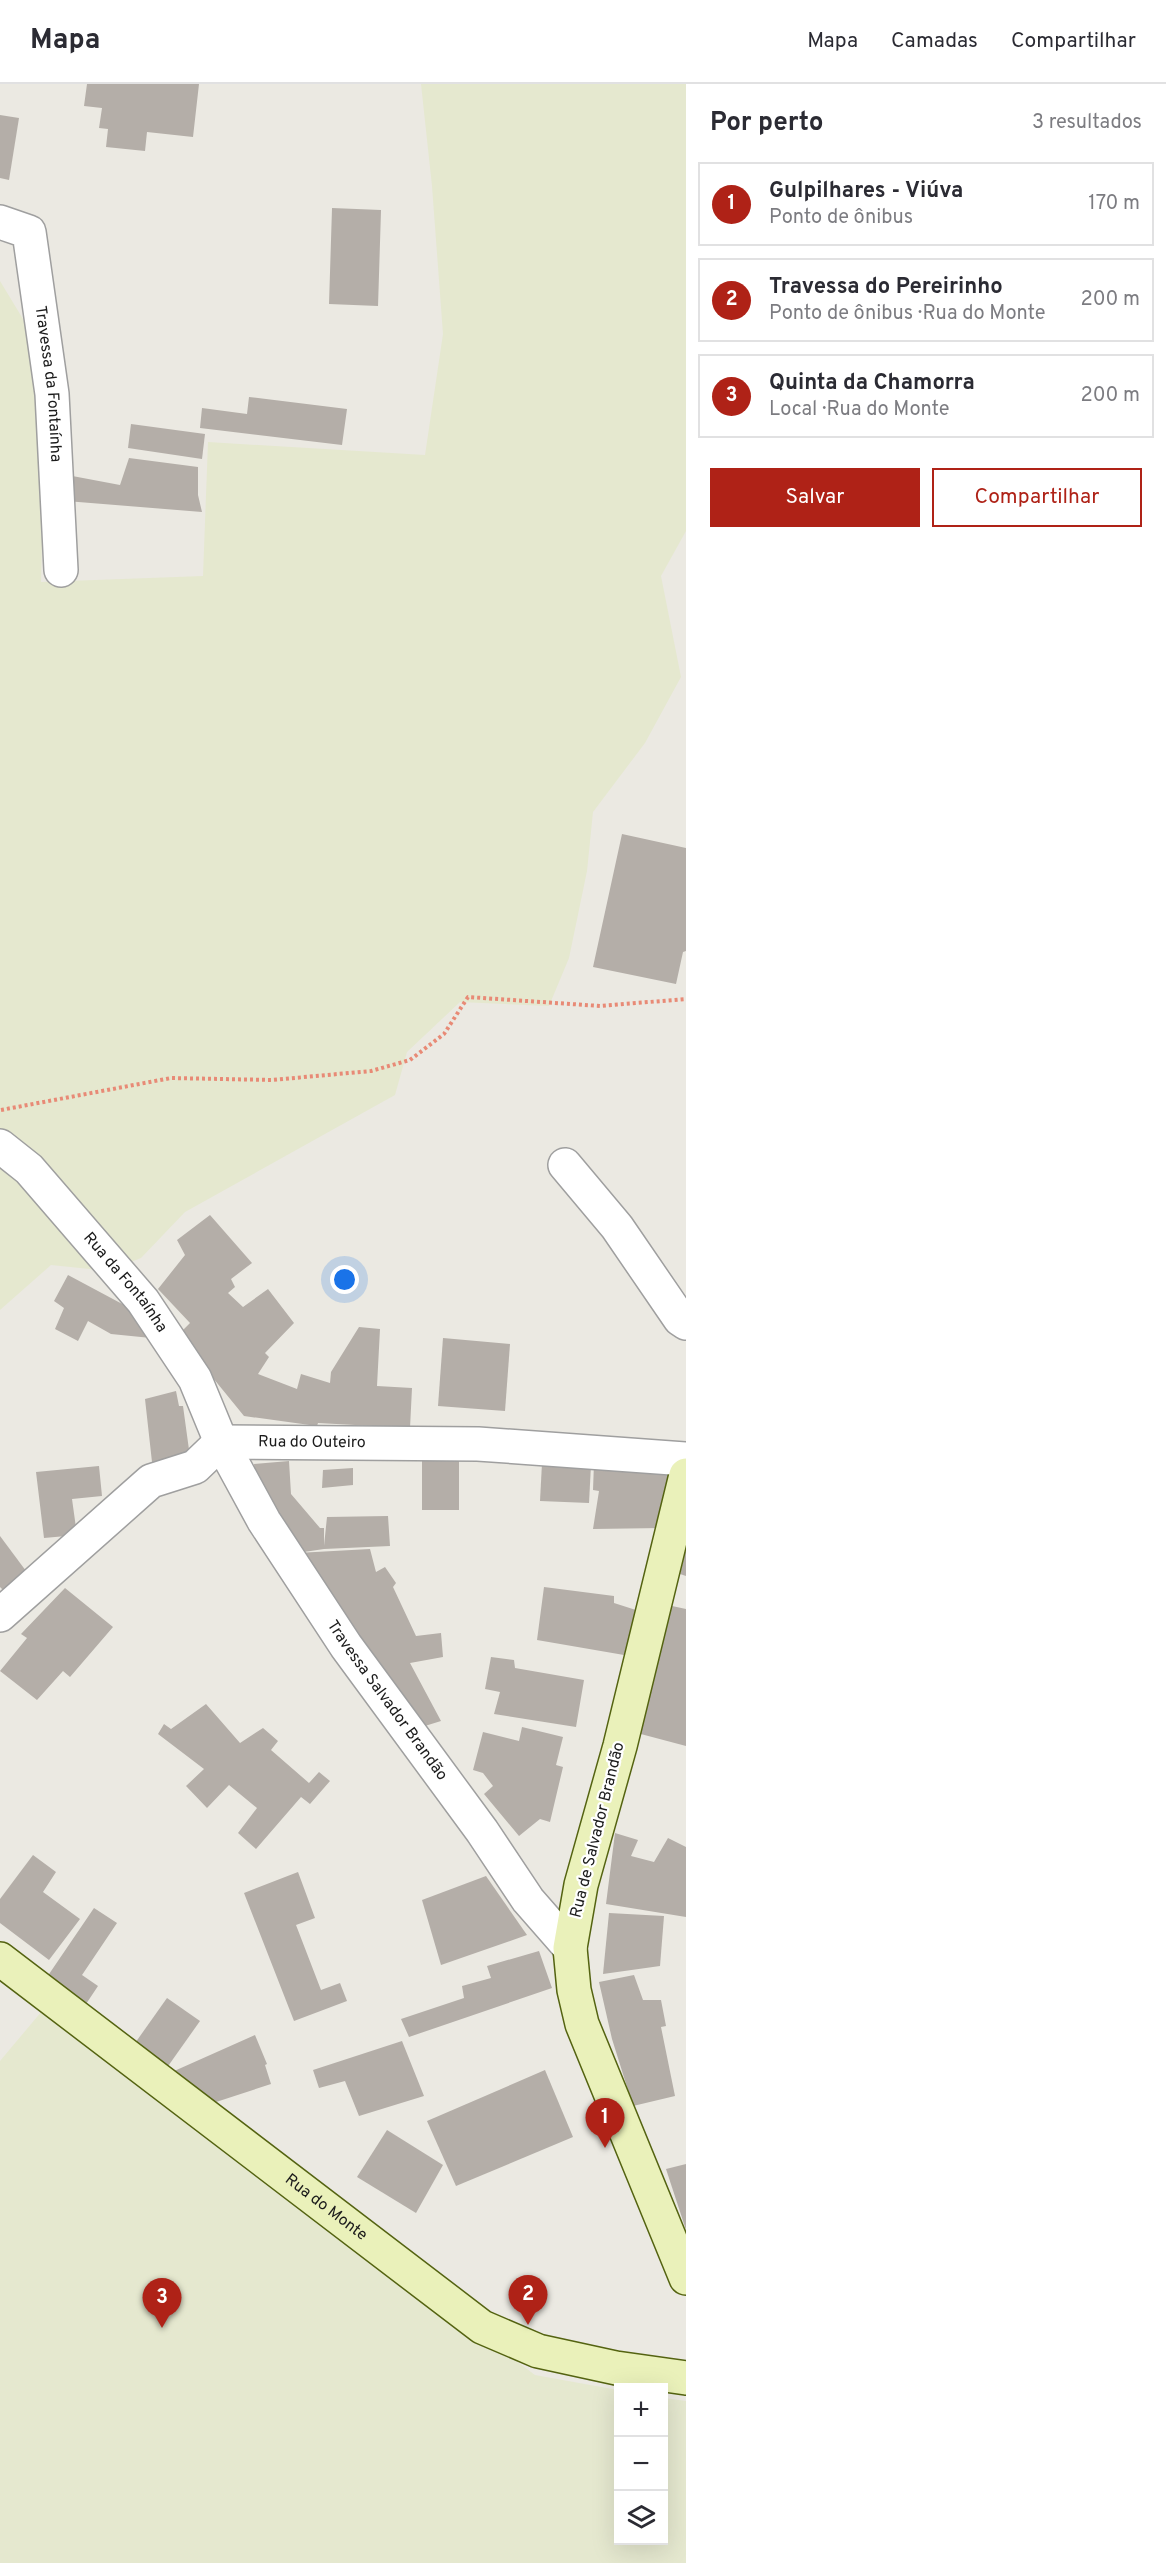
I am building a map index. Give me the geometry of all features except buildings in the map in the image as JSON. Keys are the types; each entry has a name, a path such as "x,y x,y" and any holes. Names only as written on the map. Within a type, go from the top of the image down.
{"main road":[{"name":"Rua de Salvador Brandão","path":"686,1475 620,1746 581,1885 570,1948 574,1990 582,2024 686,2278"},
{"name":"Rua do Monte","path":"0,1959 482,2327 538,2351 616,2368 686,2378"}],"street":[{"name":"Travessa da Fontaínha","path":"0,222 29,232 52,394 61,570"},
{"name":"Rua da Fontaínha","path":"0,1146 29,1169 143,1301 195,1379 221,1442"},
{"path":"565,1165 617,1227 680,1319 686,1323"},
{"name":"Rua do Outeiro","path":"221,1442 478,1444 686,1459"},
{"path":"0,1616 151,1481 195,1467 221,1442"},
{"name":"Travessa Salvador Brandão","path":"221,1442 264,1521 346,1646 482,1831 528,1900 570,1948"}],"path":[{"path":"0,1110 171,1078 272,1080 371,1071 410,1060 418,1054 444,1034 468,997 600,1006 686,999"}],"green space":[{"path":"421,84 686,84 686,531 661,576 681,677 645,743 593,812 587,871 569,958 549,1006 460,1002 407,1052 395,1095 185,1212 141,1258 109,1271 51,1265 0,1310 0,281 23,319 46,394 41,582 203,576 208,442 425,455 443,334 432,186"},
{"path":"42,2011 535,2375 614,2389 614,2545 668,2545 668,2399 686,2401 686,2563 0,2563 0,2061"}],"place":[{"name":"Gulpilhares - Viúva","path":"605,2148"},
{"name":"Travessa do Pereirinho","path":"528,2325"},
{"name":"Quinta da Chamorra","path":"162,2328"}]}
